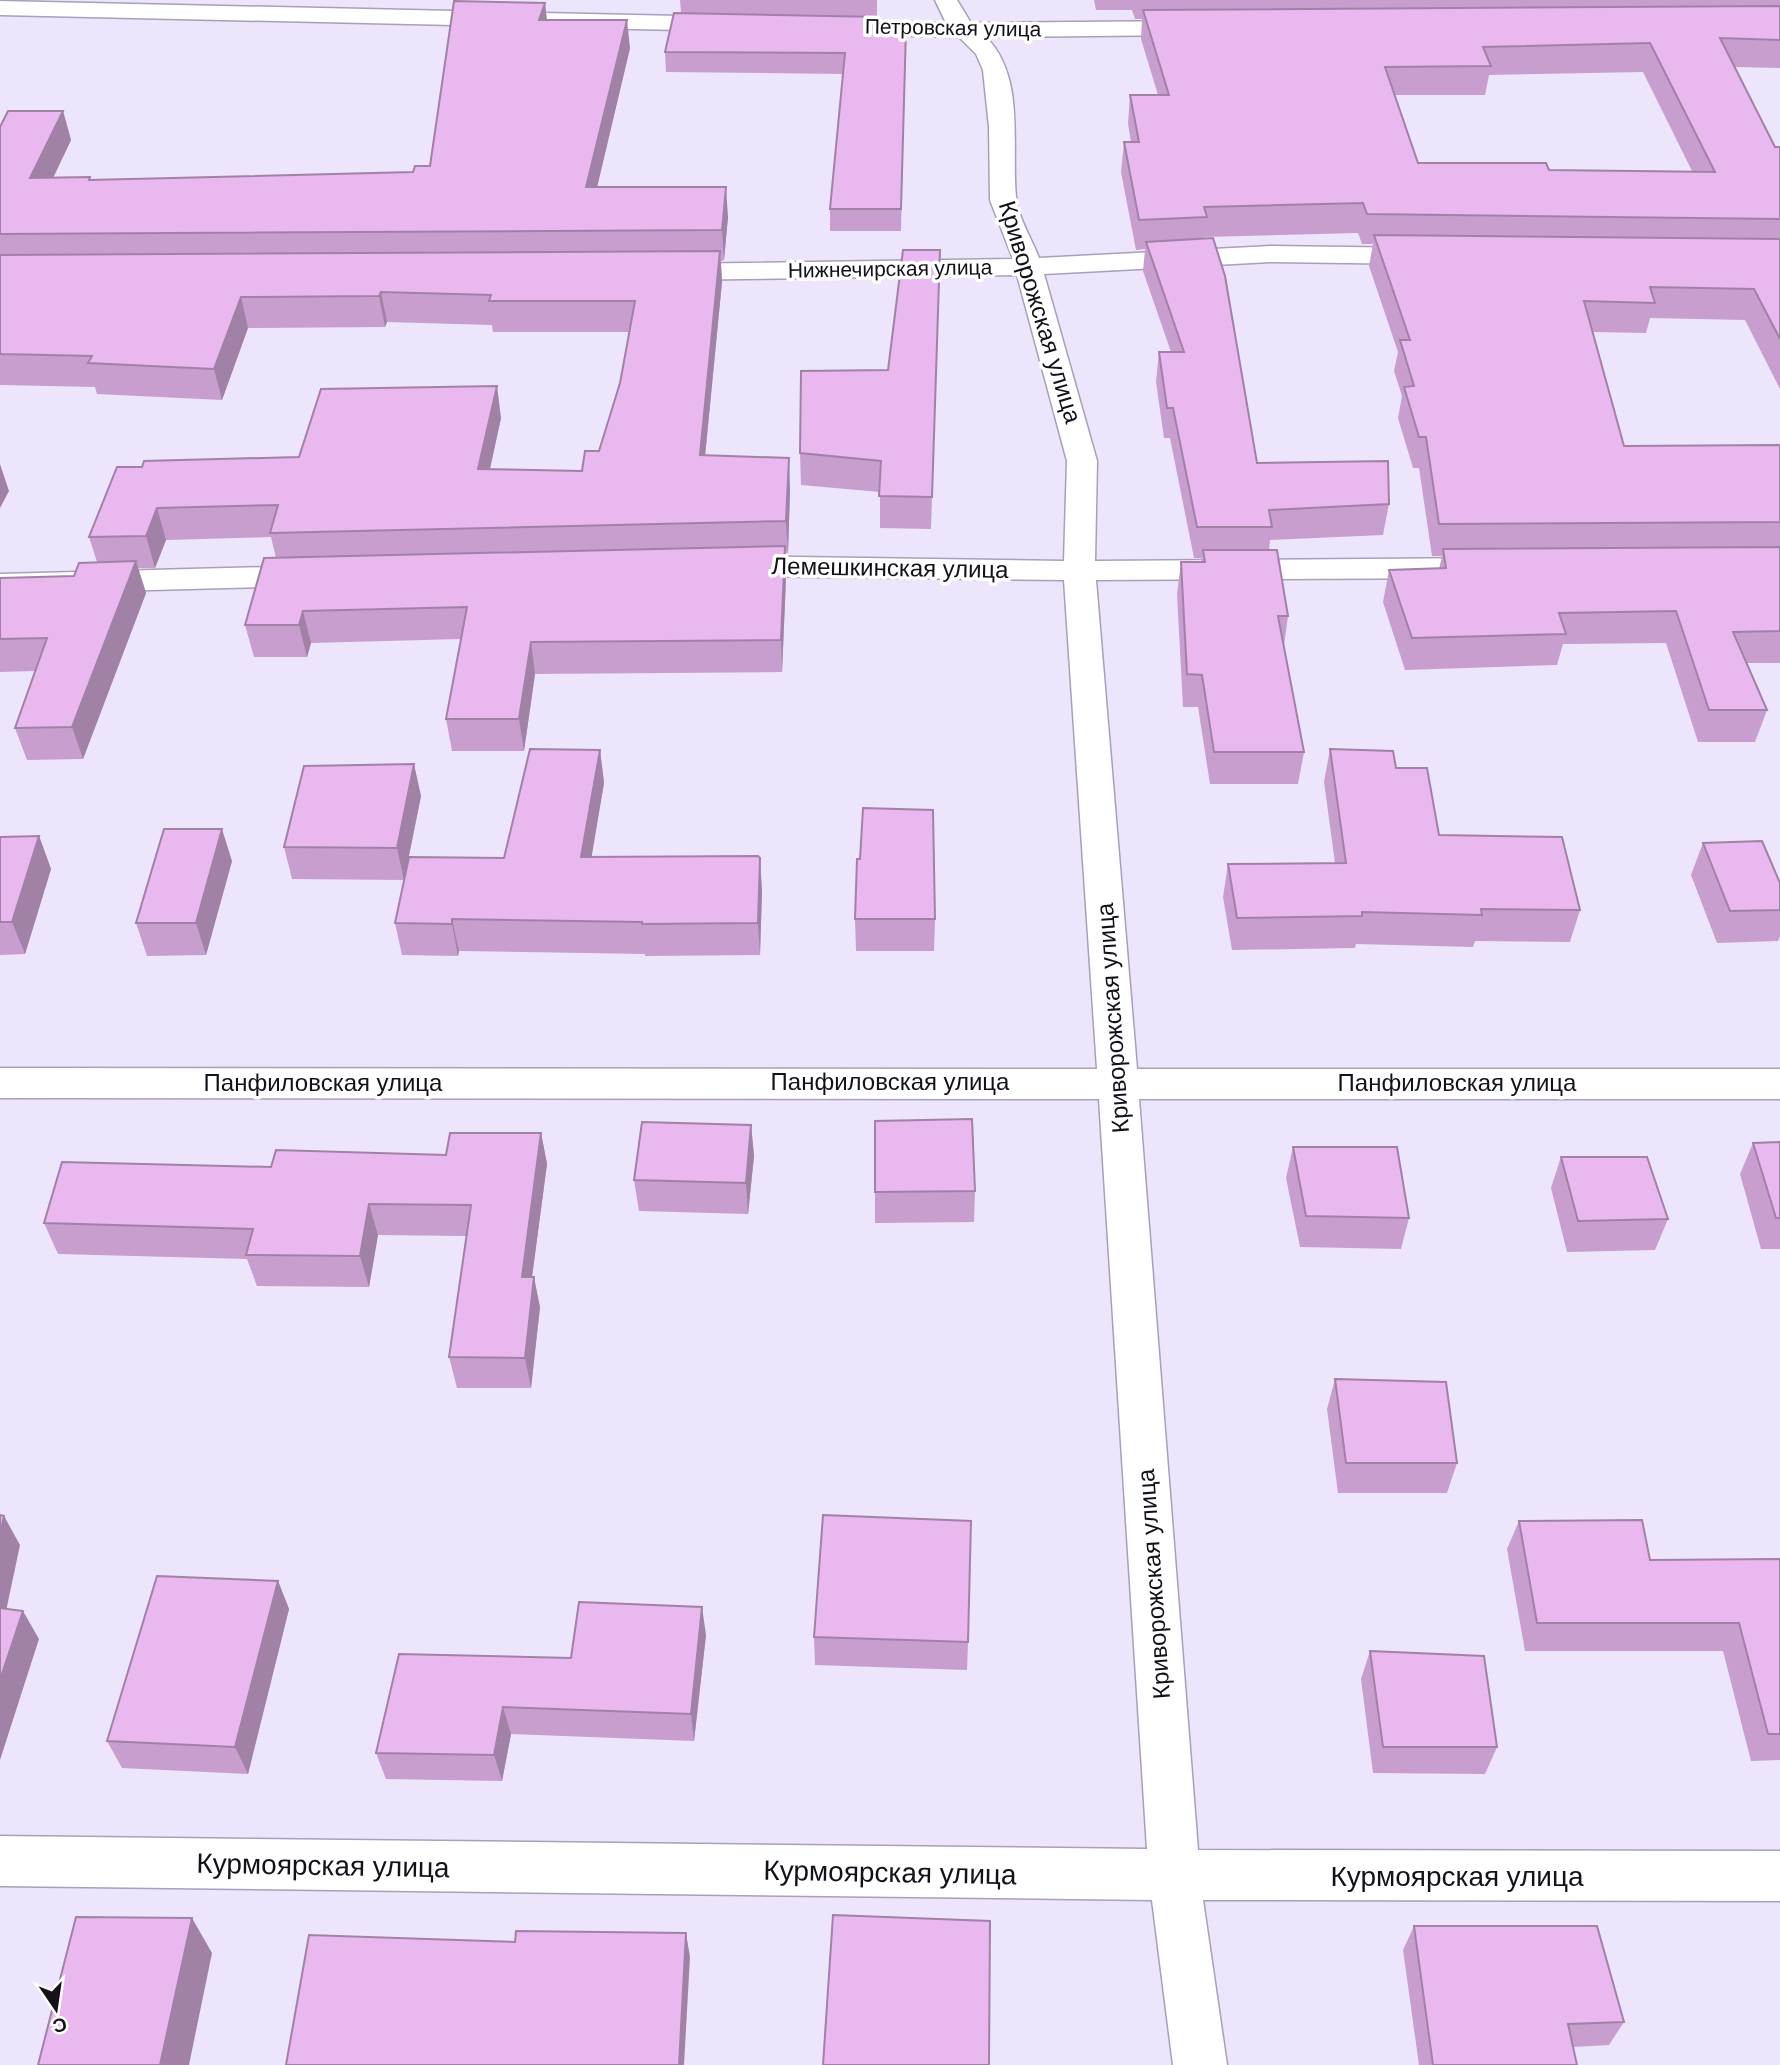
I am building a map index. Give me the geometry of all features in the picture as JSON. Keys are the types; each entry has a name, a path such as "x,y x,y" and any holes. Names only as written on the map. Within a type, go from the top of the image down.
{"street":[{"path":"0,8 753,25"},
{"name":"Петровская улица","path":"808,26 954,15 1212,28"},
{"name":"Криворожская улица","path":"954,15 982,45 996,71 1003,200 1007,218 1020,240 1028,265 1082,461 1079,571 1174,1875 1200,2065"},
{"name":"Нижнечирская улица","path":"652,272 942,270 1271,254 1450,256"},
{"name":"Лемешкинская улица","path":"708,567 775,565 1079,571 1520,568"},
{"path":"0,584 333,575"},
{"name":"Панфиловская улица","path":"0,1083 1780,1084"},
{"name":"Курмоярская улица","path":"0,1861 1174,1875 1780,1876"}],"building":[{"path":"454,1 545,3 539,20 627,20 586,187 726,187 722,230 0,234 0,127 8,111 63,111 30,178 90,177 89,180 413,172 415,166 430,166"},
{"path":"1780,6 1780,40 1720,38 1775,147 1780,147 1780,219 1367,214 1363,203 1204,207 1207,217 1139,220 1124,142 1139,142 1130,95 1169,95 1143,10","holes":["1650,43 1715,172 1549,170 1546,163 1418,163 1385,67 1491,66 1483,47"]},
{"path":"674,13 880,17 882,28 906,29 901,209 830,209 845,53 665,52"},
{"path":"1374,235 1780,239 1780,339 1754,289 1650,287 1655,303 1584,301 1624,446 1780,445 1780,522 1439,524 1426,437 1419,437 1404,387 1414,386 1400,340 1410,340"},
{"path":"1213,238 1225,276 1257,463 1388,461 1389,504 1269,510 1272,527 1197,527 1173,408 1167,408 1159,352 1184,352 1146,242"},
{"path":"903,250 940,250 932,497 879,496 881,461 800,453 801,371 888,370"},
{"path":"720,251 700,455 789,458 786,521 270,533 278,505 157,508 146,536 89,537 117,467 142,467 144,461 299,457 321,389 497,386 478,469 582,471 585,451 599,451 620,383 635,301 489,301 491,295 381,292 379,296 241,297 214,369 88,363 92,356 0,354 0,255"},
{"path":"785,546 781,640 531,642 519,719 446,719 467,607 303,611 299,625 245,625 264,558"},
{"path":"1780,547 1780,631 1733,632 1767,710 1709,710 1676,611 1559,613 1566,634 1412,638 1389,570 1446,568 1443,549"},
{"path":"1203,550 1277,550 1288,616 1278,616 1304,752 1214,752 1202,675 1187,674 1181,562 1205,562"},
{"path":"136,561 72,727 15,728 47,638 0,639 0,578 74,576 79,563"},
{"path":"530,749 600,750 581,857 758,856 758,923 642,924 452,919 452,924 395,923 409,857 504,858"},
{"path":"1330,749 1393,751 1396,768 1427,768 1439,835 1562,837 1580,910 1481,909 1482,915 1362,912 1362,916 1237,918 1228,864 1346,863"},
{"path":"414,764 397,848 284,847 304,766"},
{"path":"863,808 933,810 935,919 855,919 857,859 860,859"},
{"path":"164,829 222,829 196,923 136,923"},
{"path":"39,836 12,922 0,922 0,837"},
{"path":"1762,841 1780,883 1780,910 1730,911 1703,843"},
{"path":"972,1119 975,1191 875,1192 875,1121"},
{"path":"642,1122 751,1125 746,1183 634,1180"},
{"path":"450,1133 541,1133 522,1277 534,1277 525,1358 449,1357 471,1205 369,1204 360,1256 246,1255 253,1229 44,1223 62,1162 271,1167 276,1150 446,1155"},
{"path":"1780,1142 1780,1218 1776,1218 1753,1143"},
{"path":"1293,1147 1397,1147 1409,1218 1306,1216"},
{"path":"1561,1157 1647,1157 1668,1219 1578,1221"},
{"path":"1335,1379 1446,1382 1457,1463 1346,1463"},
{"path":"0,1515 4,1516 0,1534"},
{"path":"823,1515 971,1521 968,1642 814,1637"},
{"path":"1642,1520 1650,1560 1780,1559 1780,1734 1768,1734 1739,1623 1537,1623 1519,1521"},
{"path":"157,1576 278,1581 235,1747 107,1741"},
{"path":"579,1602 702,1607 691,1714 503,1707 494,1755 376,1753 399,1654 571,1658"},
{"path":"0,1608 23,1611 0,1680"},
{"path":"1370,1651 1484,1656 1497,1747 1383,1747"},
{"path":"833,1915 990,1921 989,2065 823,2065"},
{"path":"76,1917 192,1918 160,2065 38,2065"},
{"path":"1414,1926 1597,1926 1624,2022 1568,2024 1577,2065 1433,2065"},
{"path":"516,1931 686,1933 679,2065 286,2065 309,1935 515,1942"}]}
